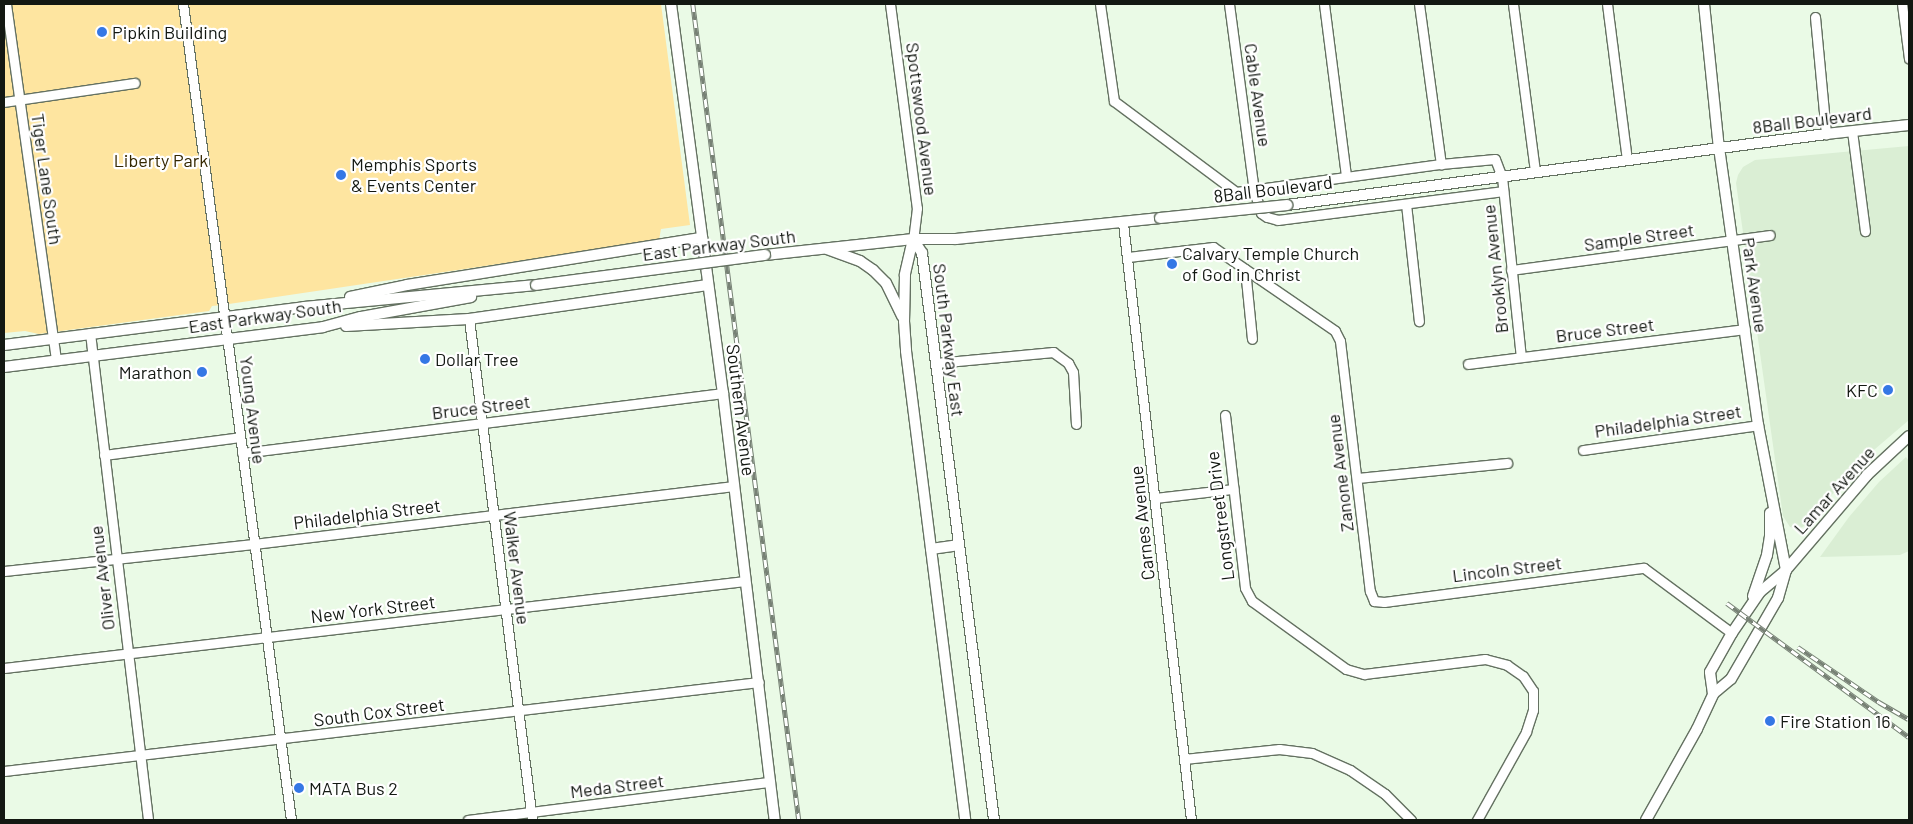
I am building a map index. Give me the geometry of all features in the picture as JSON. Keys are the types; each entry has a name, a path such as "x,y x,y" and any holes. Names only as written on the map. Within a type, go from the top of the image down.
{"main road":[{"name":"Southern Avenue","path":"671,4 723,393 775,820"},
{"name":"Park Avenue","path":"1704,4 1718,149 1758,425 1786,570"},
{"name":"8Ball Boulevard","path":"913,239 956,239 1288,205 1826,134 1909,125"},
{"path":"304,307 407,285 702,238"},
{"name":"East Parkway South","path":"4,344 304,307 532,285 822,248 913,239"},
{"name":"South Parkway East","path":"913,239 905,276 904,321 965,820"},
{"name":"South Parkway East","path":"913,239 922,253 994,820"},
{"path":"822,248 860,261 873,270 886,283 904,321"},
{"name":"East Parkway South","path":"4,367 323,327 361,317 532,285"},
{"path":"323,327 468,319 708,285"},
{"name":"Lamar Avenue","path":"1713,694 1710,672 1732,633 1760,592 1786,570 1867,475 1909,436"},
{"path":"1749,607 1767,555 1770,537 1770,492"},
{"path":"931,549 958,545"},
{"name":"Lamar Avenue","path":"1646,820 1697,729 1713,694 1731,680 1778,598 1786,570"}],"street":[{"name":"Tiger Lane South","path":"6,4 56,359"},
{"name":"Young Avenue","path":"183,4 291,820"},
{"path":"1100,4 1114,102 1236,192 1254,191 1346,176 1495,159 1502,177"},
{"name":"Cable Avenue","path":"1229,4 1254,191 1261,212 1267,217 1278,220 1503,191"},
{"path":"1324,4 1346,176"},
{"path":"1419,4 1441,164"},
{"path":"1513,4 1535,172"},
{"path":"1607,4 1632,160"},
{"path":"1902,4 1909,59"},
{"name":"Spottswood Avenue","path":"890,5 917,208 913,239"},
{"path":"1815,16 1826,134"},
{"path":"4,102 135,83"},
{"path":"1852,131 1865,231"},
{"name":"Brooklyn Avenue","path":"1502,177 1521,358"},
{"path":"1406,204 1419,321"},
{"name":"Carnes Avenue","path":"1123,223 1191,820"},
{"name":"Sample Street","path":"1512,270 1770,235"},
{"path":"1128,257 1213,247 1245,269 1252,339"},
{"name":"Zanone Avenue","path":"1245,269 1335,331 1340,341 1370,591 1374,601"},
{"name":"Walker Avenue","path":"468,319 483,423 532,817"},
{"name":"Bruce Street","path":"1468,364 1745,329"},
{"name":"Oliver Avenue","path":"90,333 148,820"},
{"path":"936,363 1053,352 1068,363 1073,372 1076,424"},
{"name":"Bruce Street","path":"242,453 723,393"},
{"name":"Longstreet Drive","path":"1225,415 1245,588 1252,601 1346,669 1364,674 1485,659 1507,665 1523,676 1533,691 1533,710 1529,724 1477,820"},
{"name":"Philadelphia Street","path":"1583,450 1758,425"},
{"path":"104,455 240,437"},
{"path":"1357,478 1506,463"},
{"name":"Philadelphia Street","path":"4,571 254,544 734,486"},
{"path":"1155,498 1233,489"},
{"name":"Lincoln Street","path":"1374,601 1384,602 1644,568 1732,633"},
{"name":"New York Street","path":"4,668 266,639 745,581"},
{"name":"South Cox Street","path":"4,771 518,712 758,682"},
{"path":"1184,759 1279,749 1312,753 1350,770 1385,794 1411,820"},
{"name":"Meda Street","path":"468,820 532,817 770,782"}],"shaded area":[{"path":"1909,146 1909,420 1861,461 1806,525 1799,529 1790,527 1783,516 1736,183 1738,175 1743,167 1755,160"},
{"path":"1906,457 1909,461 1909,551 1900,555 1820,557 1849,517 1879,482"}],"green space":[{"name":"Liberty Park","path":"4,4 661,4 690,225 661,229 659,240 212,306 209,311 39,334 25,331 4,333"}],"railway":[{"path":"693,4 799,820"},
{"path":"1727,603 1909,737"},
{"path":"1798,647 1879,702 1909,719"}],"place":[{"name":"Pipkin Building","path":"102,32"},
{"name":"Memphis Sports & Events Center","path":"341,175"},
{"name":"Calvary Temple Church of God in Christ","path":"1172,264"},
{"name":"Dollar Tree","path":"425,359"},
{"name":"Marathon","path":"202,372"},
{"name":"KFC","path":"1888,390"},
{"name":"Fire Station 16","path":"1770,721"},
{"name":"MATA Bus 2","path":"299,788"}]}
